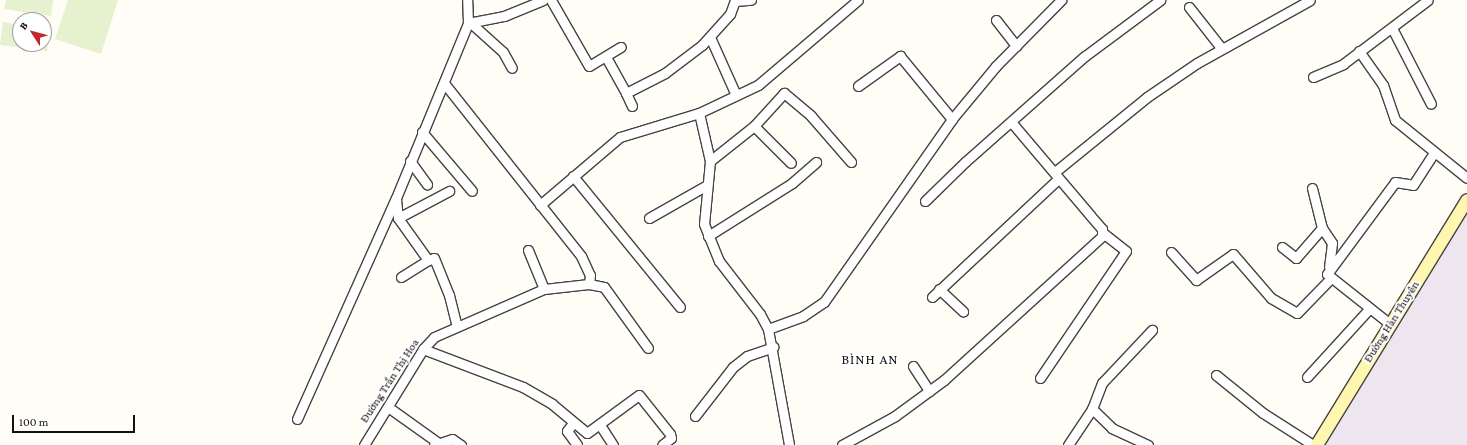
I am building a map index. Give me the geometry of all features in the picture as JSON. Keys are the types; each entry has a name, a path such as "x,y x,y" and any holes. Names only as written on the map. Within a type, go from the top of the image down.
{"street":[{"path":"297,419 396,198 422,132 470,24 467,0"},
{"path":"470,24 543,0"},
{"path":"551,0 590,66 621,47"},
{"path":"626,93 665,73 710,37 730,14 735,1 751,0"},
{"path":"540,205 620,137 699,113 758,85 858,0"},
{"path":"768,329 803,316 824,302 952,119 1016,46 1061,0"},
{"path":"925,201 1010,122 1085,56 1160,0"},
{"path":"932,297 1056,176 1146,97 1222,49 1310,0"},
{"path":"1313,77 1343,64 1428,0"},
{"path":"1188,7 1222,49"},
{"path":"996,20 1016,46"},
{"path":"470,24 503,52 512,68"},
{"path":"1392,28 1431,104"},
{"path":"710,37 736,95"},
{"path":"1359,51 1383,85 1395,120 1434,153 1467,178"},
{"path":"858,86 900,56 952,119"},
{"path":"606,57 632,106"},
{"path":"444,83 581,256 590,275 589,284 604,287 648,348"},
{"path":"710,161 754,126 786,93 851,162"},
{"path":"699,113 710,161 704,212 708,236 726,274 760,314 768,329 789,445"},
{"path":"1010,122 1103,233 1126,251 1040,378"},
{"path":"754,126 791,163"},
{"path":"422,132 472,191"},
{"path":"1171,252 1196,280 1233,254 1271,298 1297,313 1329,275 1395,182 1412,185 1434,153"},
{"path":"410,161 427,184"},
{"path":"708,236 792,183 816,162"},
{"path":"573,176 680,307"},
{"path":"649,218 707,185"},
{"path":"1312,188 1322,228 1334,251 1329,275"},
{"path":"398,218 449,190"},
{"path":"396,198 398,218 428,260"},
{"name":"Đường Hàn Thuyên","path":"1317,445 1467,200"},
{"path":"1282,247 1296,258 1322,228"},
{"path":"842,445 895,416 980,350 1103,233"},
{"path":"528,250 544,289"},
{"path":"401,277 428,260 434,258 449,295 457,326"},
{"path":"1329,275 1390,324"},
{"name":"Đường Trần Thị Hoa","path":"364,445 423,349 434,338 457,326 544,289 589,284"},
{"path":"940,289 963,311"},
{"path":"1307,377 1370,308"},
{"path":"1068,445 1092,409 1102,383 1152,330"},
{"path":"694,416 733,367 747,356 772,347"},
{"path":"423,349 523,387 552,404 587,433 600,425 639,395 670,434 671,438 662,445"},
{"path":"913,366 929,391"},
{"path":"1216,375 1262,413 1313,445"},
{"path":"388,407 436,443 452,439 461,445"},
{"path":"1092,409 1112,428 1148,445"},
{"path":"574,423 567,431 577,445"},
{"path":"600,425 612,445"}],"shaded area":[{"path":"1467,210 1467,445 1323,445"}],"green space":[{"path":"6,0 53,0 52,12 24,12 4,9"},
{"path":"68,0 118,0 101,54 55,39"},
{"path":"3,22 12,24 12,47 0,45"}],"district":[{"name":"BÌNH AN","path":"870,359"}]}
